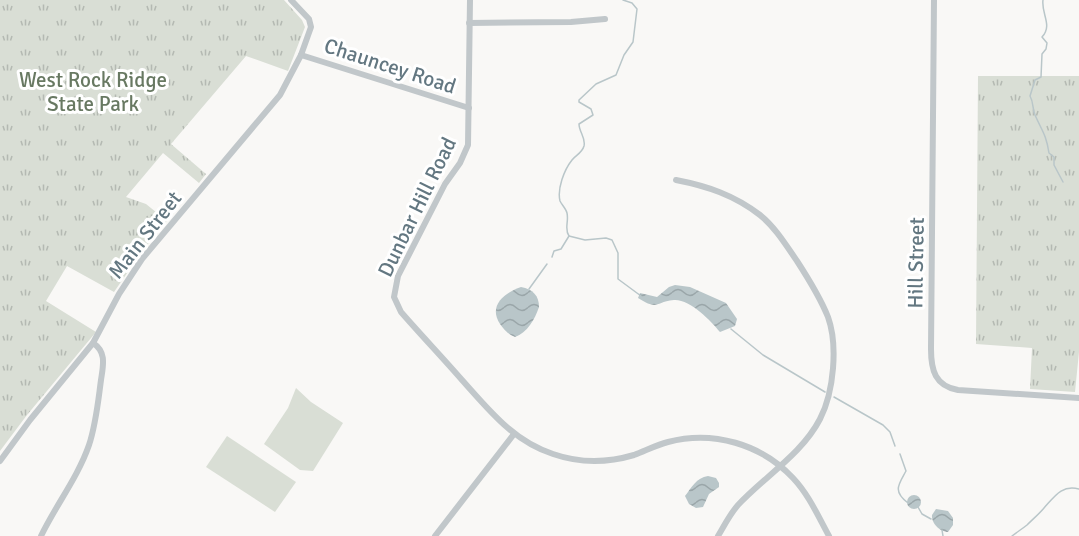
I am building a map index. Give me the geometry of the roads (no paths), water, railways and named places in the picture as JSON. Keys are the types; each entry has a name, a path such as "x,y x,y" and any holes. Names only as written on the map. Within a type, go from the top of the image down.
{"street":[{"name":"Main Street","path":"0,462 30,420 93,343 119,294 142,259 275,102 302,55 311,27 309,19 291,0"},
{"name":"Dunbar Hill Road","path":"470,0 469,130 465,152 444,184 402,266 394,297 401,312 485,406 514,434 527,443 552,454 595,461 623,458 677,440 714,438 748,447 779,466 800,486 829,536"},
{"name":"Hill Street","path":"934,0 931,350 933,373 940,383 952,389 1079,398"},
{"path":"469,23 571,22 605,19"},
{"name":"Chauncey Road","path":"302,55 469,108"},
{"path":"676,180 706,186 731,197 760,215 781,237 810,282 828,318 834,355 830,390 820,419 804,442 737,507 718,536"},
{"path":"41,536 73,479 91,438 103,356 100,348 93,343"},
{"path":"435,536 514,434"}],"water":[{"path":"675,285 690,287 726,303 737,319 735,326 720,332 706,317 687,303 674,300 653,305 638,298 640,293 657,297"},
{"path":"521,287 529,289 534,294 539,307 530,325 515,337 502,326 496,311 504,297"},
{"path":"708,476 716,478 719,487 709,494 703,507 696,508 689,504 685,496 697,481"},
{"path":"914,495 919,497 921,502 919,507 914,509 909,507 907,502 909,497"},
{"path":"936,509 948,511 953,518 953,525 948,532 939,529 933,521 932,515"}],"waterway":[{"path":"623,0 632,3 637,9 633,42 624,55 616,75 596,84 579,100 591,109 593,115 579,124 584,146 566,169 559,196 567,213 569,236 585,240 606,238 612,240 618,253 618,279 641,296"},
{"path":"1043,0 1047,28 1042,37 1047,43 1042,54 1041,77 1035,80 1030,96 1049,153 1054,157 1054,165 1063,182"},
{"path":"552,257 554,251 561,249 569,236"},
{"path":"529,289 547,264"},
{"path":"731,329 763,355 825,392"},
{"path":"834,397 883,425 890,432 895,446"},
{"path":"900,454 906,471 898,491 908,503"},
{"path":"1012,536 1027,525 1063,490 1079,489"},
{"path":"918,507 922,514 931,519"},
{"path":"942,530 943,536"}],"park label":[{"name":"West Rock Ridge State Park","path":"93,92"}]}
